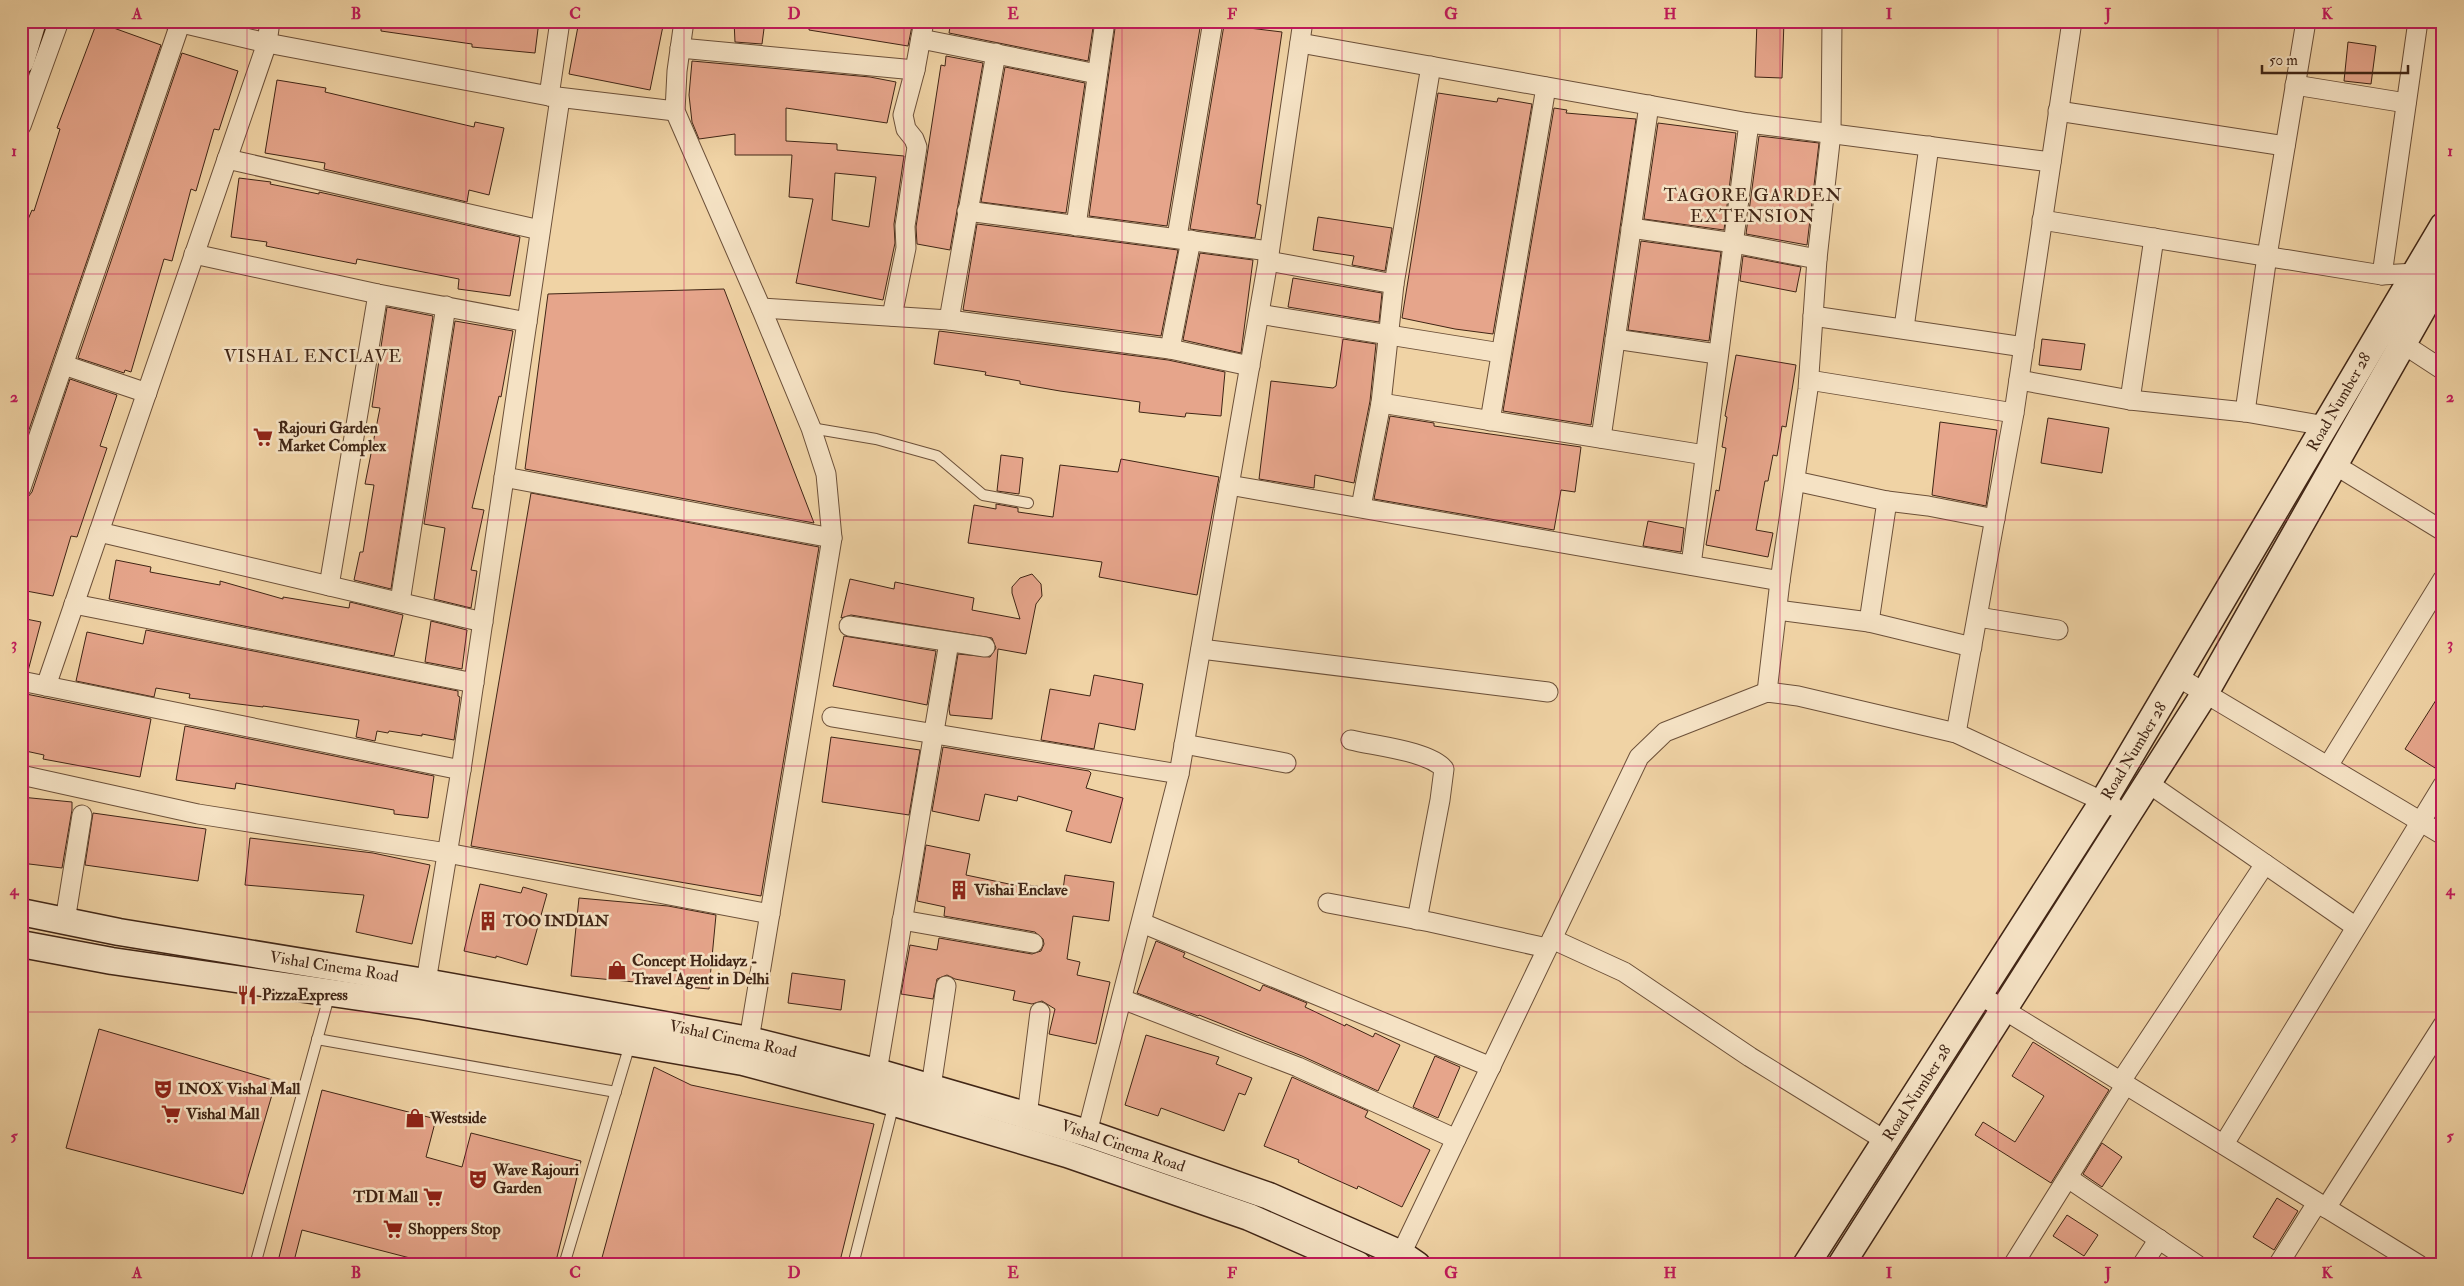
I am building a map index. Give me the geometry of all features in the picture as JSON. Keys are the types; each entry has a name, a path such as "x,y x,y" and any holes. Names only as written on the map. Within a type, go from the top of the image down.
{"street":[{"path":"21,61 33,21"},
{"path":"21,126 58,21"},
{"path":"46,686 267,43 270,21"},
{"path":"424,994 461,770 540,230 560,21"},
{"path":"684,21 675,111 811,428 826,474 832,538 746,1051"},
{"path":"1076,226 1105,21"},
{"path":"1170,349 1213,21"},
{"path":"1087,1133 1179,774 1269,256 1303,21"},
{"path":"1767,692 1780,581 1809,380 1817,259 1831,133 1832,21"},
{"path":"1956,733 2014,413 2072,21"},
{"path":"2245,412 2267,256 2306,21"},
{"path":"2382,275 2418,21"},
{"path":"21,488 178,22 267,43 554,97 675,111"},
{"path":"892,316 906,248 905,226 917,147 914,139 906,129 903,115 923,30 996,53 1097,74"},
{"path":"1300,43 1749,123 2051,162"},
{"path":"680,48 915,70"},
{"path":"949,320 996,53"},
{"path":"1361,507 1381,404 1394,284 1431,66"},
{"path":"2295,84 2406,104"},
{"path":"1490,421 1546,87"},
{"path":"1601,438 1649,105"},
{"path":"2058,111 2285,146"},
{"path":"1691,565 1749,123"},
{"path":"1904,328 1929,146"},
{"path":"227,160 540,230"},
{"path":"967,211 1184,238 1394,284"},
{"path":"2042,220 2382,275 2415,273"},
{"name":"Road Number 28","path":"1806,1265 2104,800 2443,226"},
{"path":"1631,228 1734,243 1817,259"},
{"path":"2130,400 2154,238"},
{"path":"194,254 378,294 527,322"},
{"name":"Road Number 28","path":"1840,1265 2205,693 2443,273"},
{"path":"329,586 378,294"},
{"path":"400,602 446,306"},
{"path":"761,308 949,320 1170,349 1250,366"},
{"path":"1259,314 1502,353"},
{"path":"1814,316 2024,347"},
{"path":"2380,330 2443,370"},
{"path":"1615,339 1718,354"},
{"path":"64,365 147,393"},
{"path":"1809,380 2014,413"},
{"path":"2019,380 2130,400 2245,412 2326,426"},
{"path":"1381,404 1705,455"},
{"path":"2335,465 2443,531"},
{"path":"504,477 832,538"},
{"path":"1794,481 1887,501 1928,506 1995,519"},
{"path":"1229,485 1780,581"},
{"path":"1869,622 1887,501"},
{"path":"99,532 483,622"},
{"path":"2328,766 2443,580"},
{"path":"74,604 474,683"},
{"path":"1777,610 1869,622 1972,647"},
{"path":"1978,617 2058,630"},
{"path":"849,626 984,647"},
{"path":"894,1104 887,1074 902,920 949,642"},
{"path":"1201,649 1548,692"},
{"path":"2178,676 2443,835"},
{"path":"21,681 461,770"},
{"path":"1403,1261 1456,1139 1639,757 1665,732 1767,692 1798,696 1956,733 2104,800 2127,814"},
{"path":"832,717 1179,774"},
{"path":"1351,740 1420,756 1438,762 1444,769 1440,800 1417,920"},
{"path":"1184,744 1286,763"},
{"path":"21,775 198,814 447,853 770,914"},
{"path":"2148,783 2356,927"},
{"path":"2224,1144 2443,785"},
{"path":"65,921 82,815"},
{"path":"2013,1265 2068,1178 2123,1083 2265,864"},
{"path":"1328,903 1550,944 1624,972 1750,1056 1886,1141"},
{"name":"Vishal Cinema Road","path":"21,912 424,994 887,1074 1087,1133 1268,1196 1403,1261"},
{"path":"902,920 1033,943"},
{"path":"1142,923 1491,1066"},
{"path":"112,961 119,932"},
{"name":"Vishal Cinema Road","path":"21,944 112,961 330,992 424,994 630,1043 746,1051 894,1104 1067,1154 1249,1217 1358,1265"},
{"path":"932,1087 946,986"},
{"path":"1980,995 2419,1265"},
{"path":"1122,1000 1298,1067 1456,1139"},
{"path":"1027,1116 1040,1012"},
{"path":"2278,1265 2321,1206 2443,1025"},
{"path":"2068,1178 2197,1265"},
{"path":"2142,1265 2159,1239"}],"lane":[{"path":"811,428 876,439 937,456 983,495 1028,503"},
{"path":"255,1265 330,992"},
{"path":"317,1039 616,1092"},
{"path":"564,1265 630,1043"},
{"path":"853,1265 894,1104"}],"building":[{"path":"381,21 539,21 535,53 472,47 472,44 381,31"},
{"path":"579,21 664,21 650,90 569,74"},
{"path":"734,21 765,21 762,44 735,42"},
{"path":"809,21 913,21 908,46 809,30"},
{"path":"951,21 1094,21 1088,61 949,33"},
{"path":"1116,21 1201,22 1167,226 1089,216"},
{"path":"1757,21 1784,21 1782,78 1755,77"},
{"path":"97,22 161,45 21,453 21,236 32,210 34,211 60,129 57,128"},
{"path":"1224,25 1282,32 1257,204 1261,205 1255,238 1190,229"},
{"path":"2348,42 2376,46 2371,84 2344,81"},
{"path":"182,53 238,71 219,130 214,129 196,191 191,189 172,261 164,259 131,372 125,370 124,373 78,358"},
{"path":"946,56 983,63 950,250 917,244 916,227 941,65 945,66"},
{"path":"692,61 870,77 896,82 887,123 786,108 786,141 837,144 837,150 904,156 894,224 895,243 883,300 796,283 813,199 789,197 792,155 735,155 735,134 699,139 692,122 689,95","holes":["835,173 876,177 869,227 832,220"]},
{"path":"1005,67 1085,83 1066,213 981,202"},
{"path":"277,80 326,88 325,92 474,127 475,122 504,128 489,195 469,190 467,202 324,169 325,163 265,153"},
{"path":"1438,93 1497,102 1498,98 1532,104 1493,334 1455,329 1402,318"},
{"path":"1554,108 1567,110 1566,113 1636,119 1591,425 1503,411"},
{"path":"1658,123 1736,133 1724,230 1644,219"},
{"path":"1759,136 1819,143 1807,245 1746,234"},
{"path":"239,178 271,182 270,184 319,194 319,192 520,237 510,296 458,289 459,279 357,259 356,264 266,246 267,242 231,237"},
{"path":"1318,217 1392,228 1385,271 1352,265 1354,256 1313,250"},
{"path":"977,224 1178,250 1161,336 963,310"},
{"path":"1641,241 1721,252 1709,341 1628,330"},
{"path":"1200,253 1253,260 1241,353 1183,340"},
{"path":"1743,256 1801,267 1796,292 1740,281"},
{"path":"1293,278 1382,293 1379,322 1288,307"},
{"path":"724,289 814,523 525,469 548,294"},
{"path":"387,307 433,316 391,589 354,580 360,552 363,552 374,485 365,484 380,408 372,407"},
{"path":"455,321 513,331 501,397 499,396 472,508 484,510 471,570 477,571 471,608 434,599 445,528 424,524"},
{"path":"939,331 1168,360 1225,372 1221,416 1186,413 1185,417 1139,412 1140,402 1020,384 1020,381 985,375 986,372 934,364"},
{"path":"1343,339 1376,344 1370,401 1354,483 1315,475 1314,488 1259,479 1271,381 1333,388 1336,386"},
{"path":"2042,339 2085,344 2081,370 2039,365"},
{"path":"1736,355 1796,365 1786,427 1782,426 1777,456 1773,455 1768,481 1765,481 1756,530 1773,533 1768,557 1706,545 1716,490 1719,491 1726,448 1722,447 1727,417 1725,416"},
{"path":"70,379 117,395 100,446 107,448 77,537 71,536 53,596 21,590 21,499 28,497 32,492"},
{"path":"1390,416 1434,423 1434,426 1581,447 1575,492 1561,490 1554,530 1374,499"},
{"path":"2048,418 2109,428 2102,473 2041,463"},
{"path":"1940,422 1997,430 1986,506 1932,495"},
{"path":"1001,455 1023,458 1019,494 997,491"},
{"path":"1121,459 1219,477 1197,595 1099,577 1102,562 968,543 974,505 996,509 996,504 1018,508 1018,512 1053,517 1060,465 1118,472"},
{"path":"531,493 819,547 761,896 471,846"},
{"path":"1648,521 1684,528 1681,552 1643,546"},
{"path":"116,560 151,567 150,572 220,585 220,581 283,599 283,597 349,608 350,602 403,615 394,656 109,599"},
{"path":"1032,574 1041,584 1042,596 1036,604 1026,654 998,649 992,719 950,715 949,709 958,654 990,657 996,648 992,638 851,615 841,618 850,579 894,589 895,582 974,598 972,610 1020,619 1012,587 1020,578"},
{"path":"21,618 41,622 28,671 21,670"},
{"path":"431,621 467,630 462,669 425,662"},
{"path":"146,630 458,691 458,696 460,697 454,740 422,734 422,736 377,731 375,741 356,737 359,720 263,706 189,698 190,694 156,688 154,697 76,681 87,632 143,644"},
{"path":"844,636 936,651 927,705 833,686"},
{"path":"1094,675 1143,684 1135,730 1099,723 1094,749 1041,740 1050,689 1090,696"},
{"path":"2443,689 2443,773 2405,749"},
{"path":"21,693 151,719 140,777 43,759 44,755 21,750"},
{"path":"185,726 434,776 428,818 394,814 394,810 236,783 235,789 176,780"},
{"path":"831,737 920,750 909,815 822,802"},
{"path":"943,747 1089,771 1091,773 1086,788 1123,798 1111,843 1066,831 1072,811 1018,796 1017,801 985,794 979,821 932,811"},
{"path":"21,797 72,802 62,868 21,863"},
{"path":"93,813 206,829 198,881 85,865"},
{"path":"250,838 373,853 430,865 412,944 356,932 364,895 245,885"},
{"path":"926,845 970,854 966,875 1028,888 1028,885 1063,890 1065,875 1114,882 1109,921 1073,916 1067,959 1080,962 1077,975 1110,982 1096,1044 1049,1034 1055,1009 1042,1001 1032,1004 1013,1000 1015,991 955,979 947,975 937,979 933,999 901,994 910,945 937,950 939,938 1032,954 1041,951 1044,944 1043,939 1035,932 944,916 945,907 917,901"},
{"path":"480,884 521,893 523,887 547,894 527,965 496,956 496,958 464,951"},
{"path":"579,898 668,906 716,915 709,989 571,976"},
{"path":"1156,941 1185,953 1183,957 1260,991 1263,985 1307,1003 1305,1007 1345,1026 1346,1024 1373,1037 1375,1033 1400,1045 1378,1091 1302,1056 1199,1015 1137,993"},
{"path":"792,973 845,980 841,1010 788,1003"},
{"name":"Vishal Mall","path":"99,1029 276,1081 243,1194 66,1148"},
{"path":"1146,1035 1219,1057 1216,1064 1252,1078 1245,1095 1239,1093 1224,1131 1161,1108 1158,1116 1125,1105"},
{"path":"2033,1042 2109,1090 2051,1183 1975,1135 1983,1122 2015,1142 2044,1096 2012,1076"},
{"path":"1435,1056 1460,1067 1438,1118 1413,1107"},
{"path":"654,1067 691,1085 874,1124 839,1265 600,1265"},
{"path":"1292,1077 1368,1111 1365,1117 1430,1150 1402,1207 1358,1186 1357,1189 1298,1162 1299,1160 1264,1146"},
{"name":"TDI Mall","path":"322,1090 436,1119 426,1157 462,1167 471,1133 581,1161 555,1265 437,1265 302,1230 293,1265 277,1265"},
{"path":"2102,1143 2122,1157 2102,1187 2083,1174"},
{"path":"2277,1198 2298,1211 2274,1250 2253,1237"},
{"path":"2067,1215 2098,1235 2084,1256 2053,1236"}],"place":[{"name":"Rajouri Garden Market Complex","path":"263,437"},
{"name":"Vishai Enclave","path":"959,890"},
{"name":"TOO INDIAN","path":"488,921"},
{"name":"Concept Holidayz - Travel Agent in Delhi","path":"617,970"},
{"name":"PizzaExpress","path":"247,995"},
{"name":"INOX Vishal Mall","path":"163,1089"},
{"name":"Vishal Mall","path":"171,1114"},
{"name":"Westside","path":"415,1118"},
{"name":"Wave Rajouri Garden","path":"478,1179"},
{"name":"TDI Mall","path":"433,1197"},
{"name":"Shoppers Stop","path":"393,1229"}],"district":[{"name":"TAGORE GARDEN EXTENSION","path":"1753,205"},
{"name":"VISHAL ENCLAVE","path":"313,356"}]}
